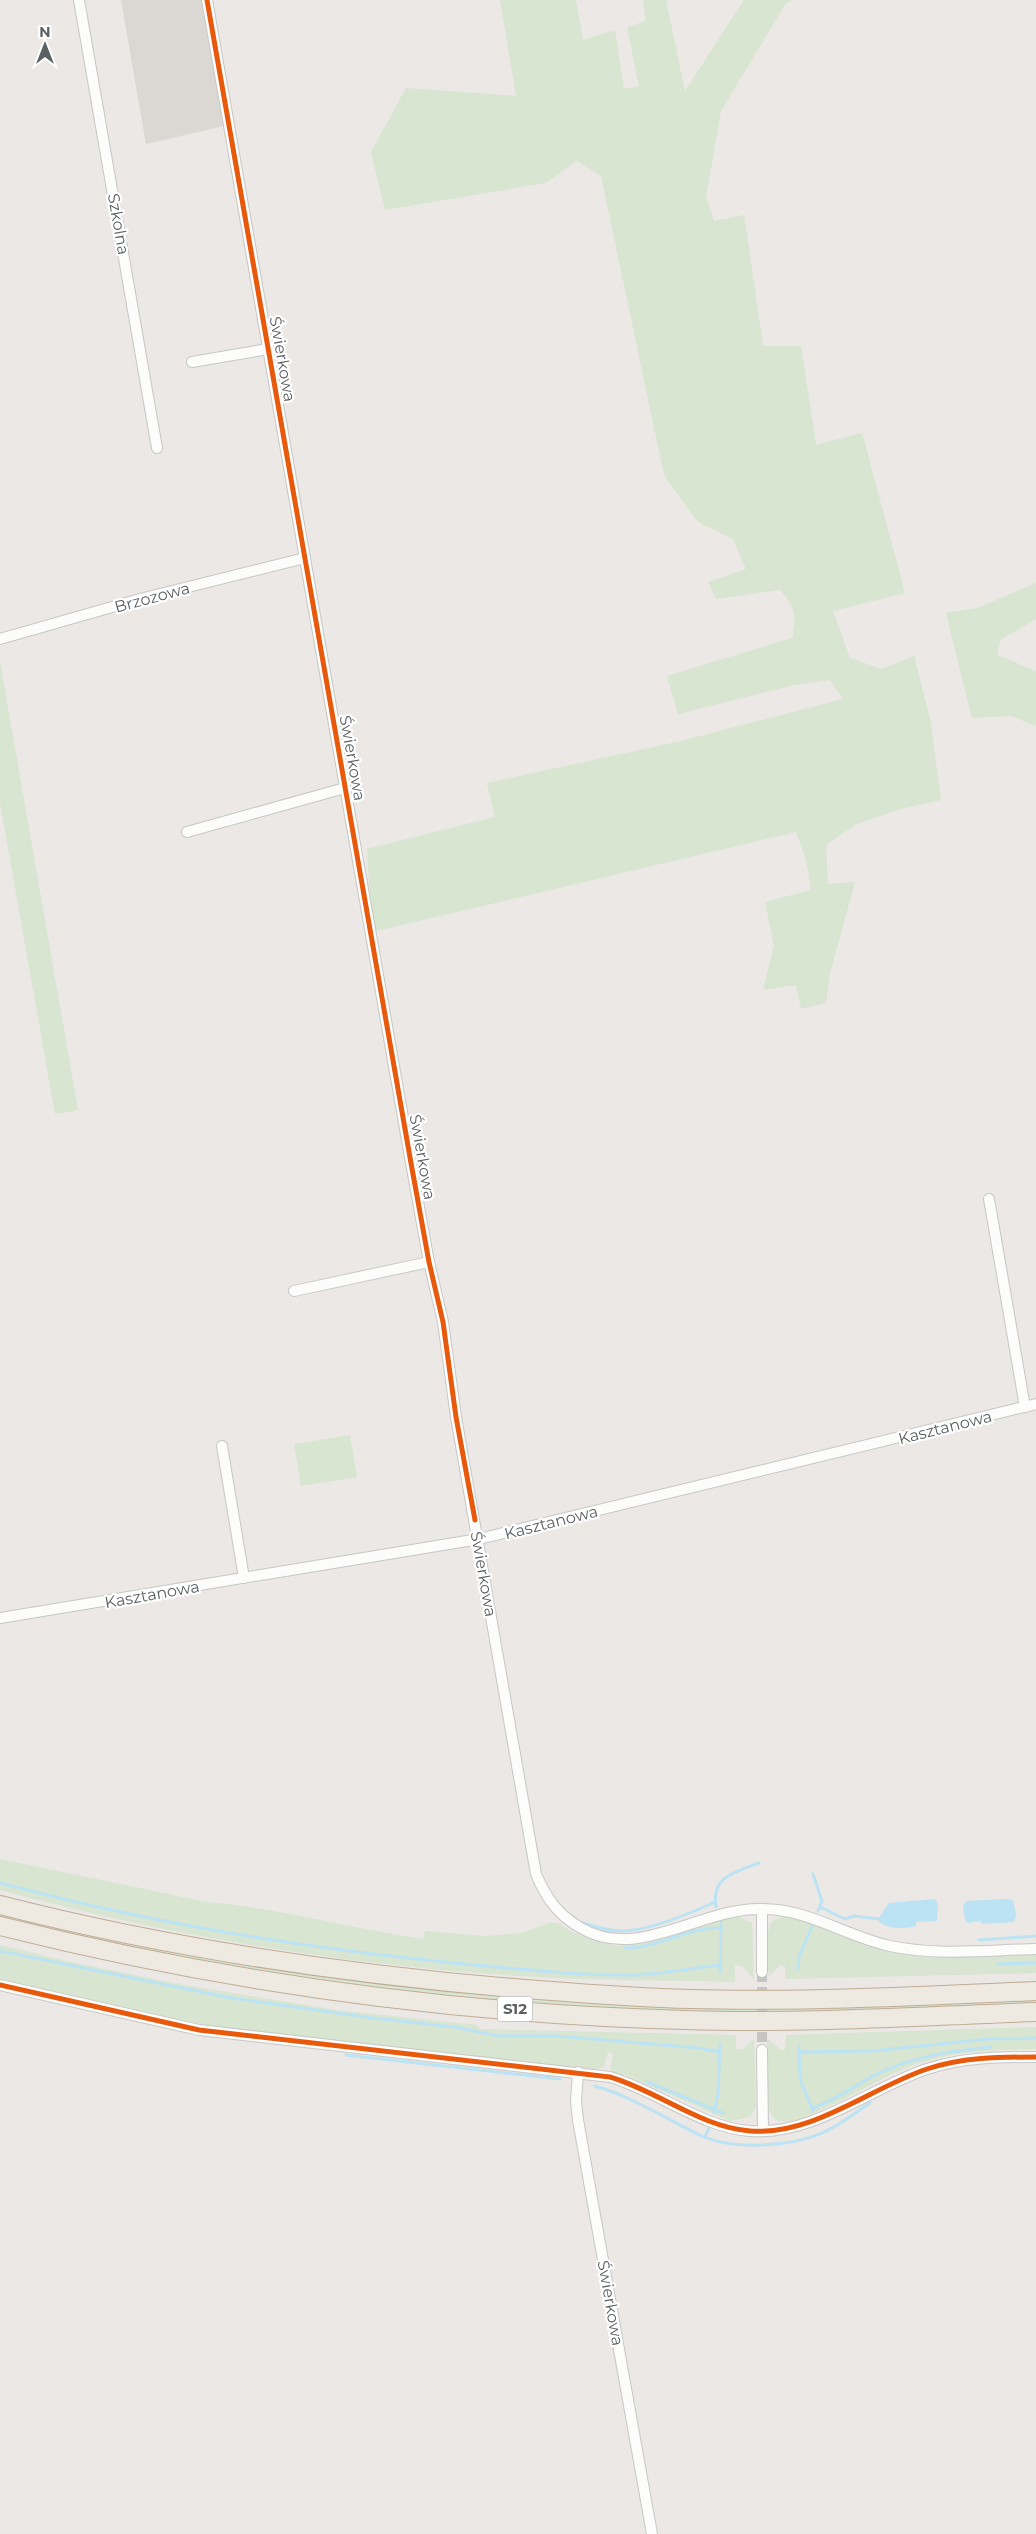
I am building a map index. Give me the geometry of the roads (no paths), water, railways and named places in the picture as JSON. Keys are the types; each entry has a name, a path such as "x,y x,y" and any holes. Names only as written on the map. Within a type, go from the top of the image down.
{"highway":[{"name":"S12","path":"0,1905 133,1934 273,1960 504,1988 654,1998 762,2000 1036,1991"},
{"name":"S12","path":"0,1926 93,1948 272,1981 421,2001 533,2011 652,2019 762,2021 1036,2012"}],"street":[{"name":"Szkolna","path":"78,0 157,448"},
{"name":"Świerkowa","path":"207,0 429,1262 443,1322 456,1417 479,1539 536,1874 545,1894 558,1912 570,1922 592,1935 625,1940 643,1938 730,1911 762,1909 801,1914 891,1946 941,1950 1036,1948"},
{"name":"Świerkowa","path":"192,362 268,349"},
{"name":"Brzozowa","path":"0,639 140,599 305,558"},
{"name":"Świerkowa","path":"187,832 345,788"},
{"path":"989,1198 1025,1406"},
{"path":"294,1290 429,1262"},
{"name":"Kasztanowa","path":"0,1618 479,1539 1036,1404"},
{"path":"222,1446 244,1578"},
{"path":"762,1909 762,1972"},
{"path":"0,1985 199,2030 610,2077 645,2089 720,2126 763,2131 787,2129 812,2121 909,2076 940,2065 986,2058 1036,2056"},
{"path":"762,2050 763,2131"},
{"name":"Świerkowa","path":"578,2072 576,2101 578,2120 652,2534"}],"water":[{"path":"935,1899 938,1905 937,1921 916,1922 916,1926 902,1928 893,1928 879,1922 880,1916 889,1903"},
{"path":"1013,1900 1016,1915 1014,1922 982,1924 980,1921 968,1923 965,1920 963,1906 966,1901"}],"waterway":[{"path":"716,1907 715,1897 721,1882 734,1873 759,1863"},
{"path":"813,1874 822,1901 818,1911"},
{"path":"0,1883 57,1898 173,1923 289,1943 405,1958 549,1972 613,1975 656,1973 720,1965"},
{"path":"583,1923 611,1930 632,1930 669,1921 715,1902"},
{"path":"820,1907 845,1919 854,1916 880,1919"},
{"path":"720,1972 721,1922"},
{"path":"798,1969 799,1957 812,1926"},
{"path":"625,1948 649,1945 697,1931 721,1928"},
{"path":"979,1940 1036,1936"},
{"path":"0,1951 231,1998 365,2017 454,2027 498,2036 557,2036 698,2048 720,2052"},
{"path":"999,1964 1036,1963"},
{"path":"800,2052 872,2051 989,2039 1036,2038"},
{"path":"714,2113 718,2094 720,2045"},
{"path":"799,2046 800,2079 813,2111"},
{"path":"812,2108 836,2098 887,2069 901,2064 945,2053 991,2047"},
{"path":"346,2055 560,2079"},
{"path":"647,2082 723,2113"},
{"path":"595,2086 636,2102 702,2136 745,2145 778,2144 809,2138 835,2127 870,2103"},
{"path":"705,2137 709,2128"}],"tunnel":[{"path":"762,1972 762,2050"}]}
